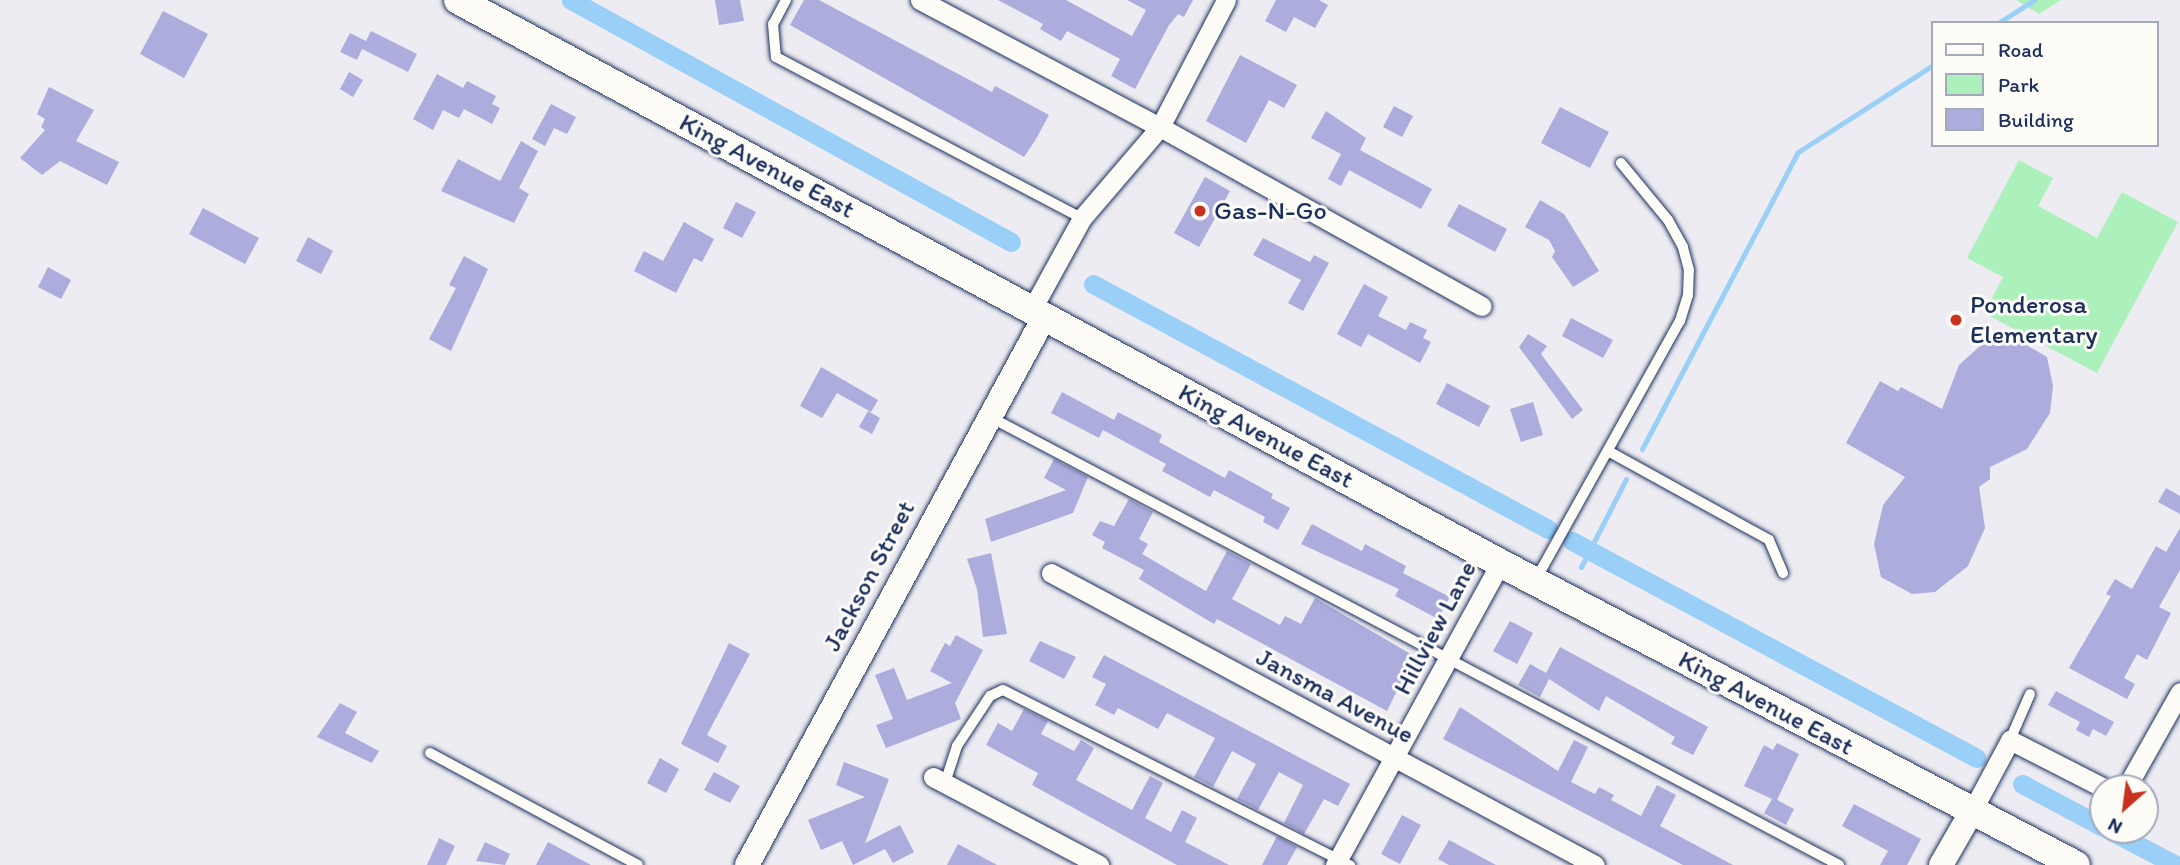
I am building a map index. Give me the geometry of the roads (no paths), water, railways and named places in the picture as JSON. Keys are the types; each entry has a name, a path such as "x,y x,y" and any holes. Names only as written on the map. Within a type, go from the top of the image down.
{"main road":[{"name":"King Avenue East","path":"458,0 1500,563 2077,865"}],"street":[{"path":"920,0 1160,127 1481,306"},
{"name":"Jackson Street","path":"747,865 989,417 1082,218 1160,127 1226,0"},
{"name":"Hillview Lane","path":"1341,863 1500,563"},
{"name":"Jansma Avenue","path":"1051,573 1595,865"},
{"path":"2137,774 2173,726 2180,692"},
{"path":"1941,865 2010,740 2089,780"},
{"path":"939,780 1099,865"}],"lane":[{"path":"786,0 773,24 776,57 1082,218"},
{"path":"1535,581 1680,321 1688,295 1689,270 1683,247 1668,220 1621,163"},
{"path":"989,417 1839,865"},
{"path":"1608,451 1769,540 1783,573"},
{"path":"939,780 957,746 990,696 1003,690 1341,863"},
{"path":"2010,740 2030,694"},
{"path":"430,753 638,865"}],"waterway":[{"path":"571,0 1011,242"},
{"path":"2001,21 2034,0"},
{"path":"1642,449 1798,152 1932,66"},
{"path":"1093,284 1548,529"},
{"path":"1581,567 1626,479"},
{"path":"1572,541 1977,758"},
{"path":"2022,784 2089,820"},
{"path":"2136,844 2176,865"}],"place":[{"name":"Gas-N-Go","path":"1200,211"},
{"name":"Ponderosa Elementary","path":"1956,320"}]}
